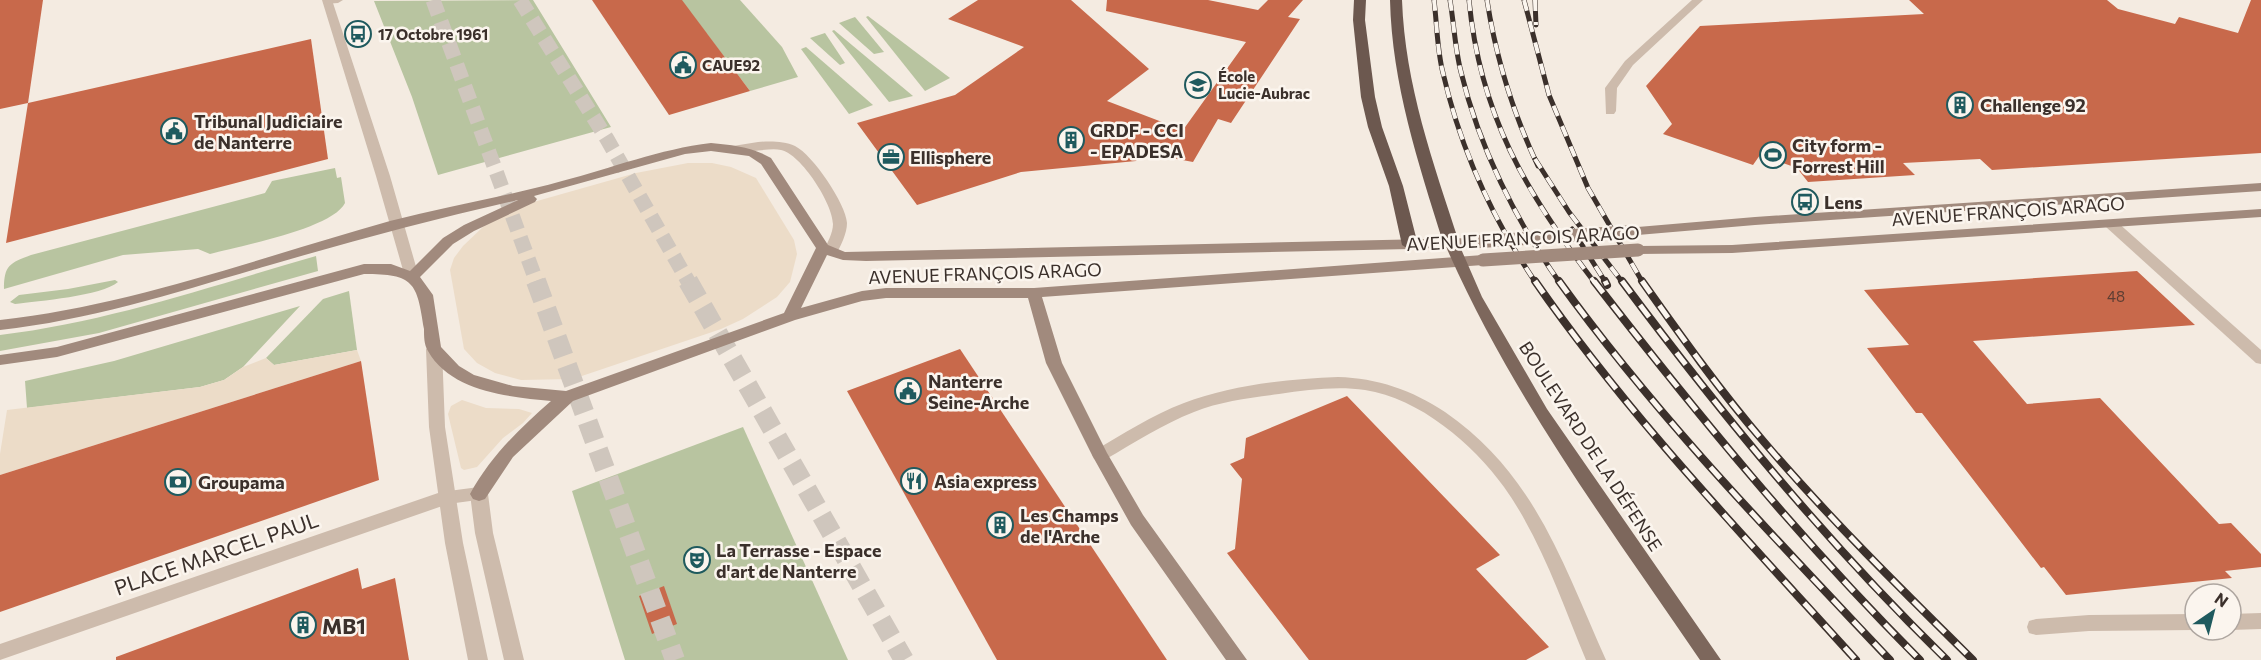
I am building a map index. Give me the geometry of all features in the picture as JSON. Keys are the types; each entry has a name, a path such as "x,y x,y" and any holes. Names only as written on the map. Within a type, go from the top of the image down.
{"highway":[{"path":"1359,0 1359,20 1368,97 1375,127 1396,186 1410,245"},
{"name":"BOULEVARD DE LA DÉFENSE","path":"1396,0 1402,68 1414,122 1451,242"}],"main road":[{"path":"0,325 56,318 135,300 396,224 564,185 684,150 711,147 753,153 766,161 827,249 790,316"},
{"path":"412,277 448,241 470,228 564,185"},
{"name":"AVENUE FRANÇOIS ARAGO","path":"827,249 843,256 866,257 1410,245 2261,187"},
{"name":"AVENUE FRANÇOIS ARAGO","path":"567,397 790,316 862,296 886,293 1034,293 1638,250 1732,249 2261,213"},
{"name":"BOULEVARD DE LA DÉFENSE","path":"1451,242 1475,297 1541,413 1711,660"},
{"path":"0,360 68,350 364,269 391,269 412,277 426,295 434,349 454,370 469,379 496,389 567,397"},
{"path":"1034,293 1054,363 1100,455 1137,520 1237,660"},
{"path":"479,494 490,471 504,455 526,432 567,397"}],"street":[{"path":"1610,111 1611,88 1629,63 1698,0"},
{"path":"331,1 412,277"},
{"path":"737,149 762,144 791,149 802,157 836,209 840,224 827,249"},
{"path":"2111,224 2261,359"},
{"path":"434,349 437,427 447,497 478,660"},
{"path":"1100,455 1180,411 1240,393 1312,384 1342,384 1376,387 1396,395 1422,407 1456,429 1490,457 1512,485 1543,537 1596,660"},
{"path":"479,494 484,533 514,660"},
{"name":"PLACE MARCEL PAUL","path":"0,652 447,497 479,494"},
{"path":"2243,622 2261,621"},
{"path":"2036,627 2090,623 2183,622"}],"green space":[{"path":"533,0 611,127 438,175 412,97 374,1"},
{"path":"681,0 740,0 782,47 798,77 750,91"},
{"path":"868,16 950,78 925,91 866,17"},
{"path":"855,17 884,52 874,54 839,23"},
{"path":"834,30 913,96 889,102 832,31"},
{"path":"825,33 845,63 840,65 810,38"},
{"path":"806,47 873,105 849,114 801,49"},
{"path":"335,168 337,178 341,177 345,203 337,212 304,228 210,254 198,249 123,255 4,289 5,275 10,266 31,255 265,193 272,181"},
{"path":"316,256 318,271 99,333 0,351 0,335 120,312"},
{"path":"115,280 118,282 110,287 84,294 15,304 10,302 19,295"},
{"path":"349,291 357,350 274,365 266,358 323,299"},
{"path":"300,306 243,367 224,380 200,387 27,408 25,381 114,361"},
{"path":"743,427 848,660 625,660 572,491"}],"shaded area":[{"path":"688,163 712,163 731,167 756,178 794,240 797,254 790,282 777,297 743,319 721,329 573,379 521,380 495,373 477,363 464,349 450,270 454,258 463,246 485,225 523,205 636,173"},
{"path":"357,350 361,361 0,475 0,454 7,410 200,387 224,380 243,367 266,358 274,365"},
{"path":"462,400 486,408 519,409 532,413 503,438 477,467 464,470 461,468 448,414 451,406"}],"building":[{"path":"0,0 43,0 28,103 0,109"},
{"path":"592,0 682,0 750,91 669,115"},
{"path":"978,0 1071,0 1149,69 1107,101 1183,130 1246,42 1106,11 1107,0 1208,0 1258,10 1268,0 1303,0 1288,17 1300,19 1231,123 1218,119 1193,162 1177,159 1146,146 1136,161 1021,172 917,205 857,123 955,95 1024,47 948,19"},
{"name":"Challenge 92","path":"1909,0 2107,0 2118,9 2175,24 2179,17 2238,33 2251,0 2261,0 2261,153 1992,170 1980,159 1903,163 1915,175 1808,182 1797,168 1760,155 1753,165 1663,134 1672,124 1646,86 1700,26 1924,14"},
{"name":"Tribunal Judiciaire de Nanterre","path":"311,39 328,159 6,243 28,103"},
{"path":"2137,271 2195,325 1973,341 2027,404 2100,398 2219,524 2231,523 2261,554 2261,567 2225,571 2232,578 2066,595 2044,567 2041,568 1922,413 1916,413 1867,348 1909,345 1864,290"},
{"name":"Les Champs de l'Arche","path":"960,349 1167,660 997,660 847,391"},
{"path":"361,361 379,480 0,612 0,475"},
{"path":"1347,396 1500,555 1476,569 1549,647 1526,660 1309,660 1227,553 1235,549 1242,479 1230,464 1244,458 1246,438"},
{"name":"MB1","path":"358,568 362,589 395,578 409,660 116,660 116,657"},
{"path":"664,586 677,624 652,634 639,596"}],"tunnel":[{"path":"433,0 537,283"},
{"path":"520,0 607,139 689,283"},
{"path":"536,281 675,660"},
{"path":"688,281 904,660"}],"railway":[{"path":"1434,0 1441,64 1459,128 1492,208 1536,283"},
{"path":"1450,0 1459,63 1478,128 1514,209 1560,283"},
{"path":"1469,0 1484,80 1510,151 1548,217 1595,283"},
{"path":"1487,0 1506,85 1535,159"},
{"path":"1524,0 1549,95 1588,188 1643,283"},
{"path":"1535,0 1536,25"},
{"path":"1535,159 1569,212 1623,283"},
{"path":"1535,159 1538,166"},
{"path":"1572,229 1606,283"},
{"path":"1535,281 1572,332 1649,429 1856,660"},
{"path":"1559,281 1676,429 1890,660"},
{"path":"1594,281 1751,476 1834,570 1920,660"},
{"path":"1622,281 1777,477 1860,570 1947,660"},
{"path":"1642,281 1716,383 1789,470 1866,553 1973,660"}],"place":[{"name":"17 Octobre 1961","path":"358,34"},
{"name":"CAUE92","path":"683,65"},
{"name":"École Lucie-Aubrac","path":"1198,85"},
{"name":"Challenge 92","path":"1960,105"},
{"name":"Tribunal Judiciaire de Nanterre","path":"174,131"},
{"name":"GRDF - CCI - EPADESA","path":"1071,140"},
{"name":"City form - Forrest Hill","path":"1773,155"},
{"name":"Ellisphere","path":"891,157"},
{"name":"Lens","path":"1805,202"},
{"name":"Nanterre Seine-Arche","path":"908,391"},
{"name":"Asia express","path":"914,481"},
{"name":"Groupama","path":"178,482"},
{"name":"Les Champs de l'Arche","path":"1000,525"},
{"name":"La Terrasse - Espace d'art de Nanterre","path":"697,560"},
{"name":"MB1","path":"303,625"}]}
